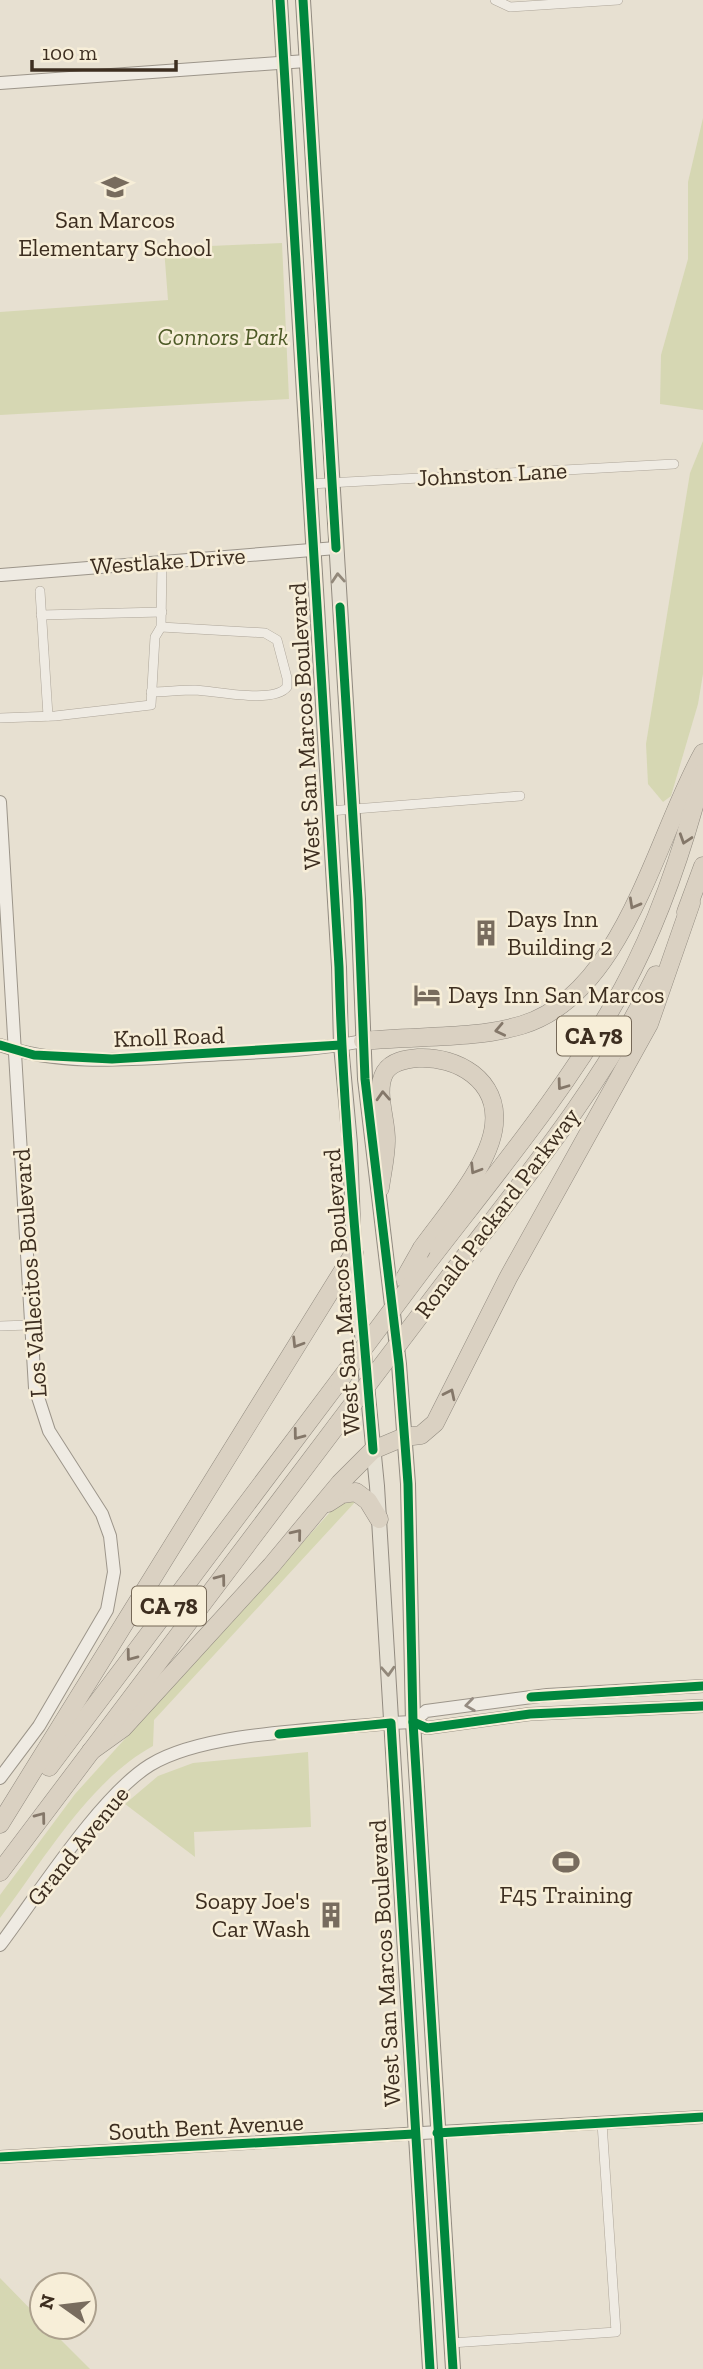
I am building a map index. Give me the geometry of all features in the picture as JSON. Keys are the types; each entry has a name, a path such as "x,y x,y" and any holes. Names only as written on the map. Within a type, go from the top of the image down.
{"highway":[{"path":"363,1041 490,1032 545,1017 567,1003 583,988 626,919 703,753"},
{"name":"Ronald Packard Parkway","path":"0,1831 339,1381 424,1257 562,1084 624,987 668,888 703,773"},
{"name":"Ronald Packard Parkway","path":"0,1872 606,1065 636,1016 691,903 703,866"},
{"path":"91,1751 123,1728 271,1566 316,1510 373,1450 404,1437 421,1435 435,1423 508,1278 649,1024 691,903"},
{"path":"380,1188 386,1141 381,1087 385,1072 400,1060 435,1058 459,1063 482,1083 490,1095 494,1125 485,1154 424,1257"},
{"path":"0,1824 354,1253"},
{"path":"316,1510 342,1494 356,1492 368,1501 379,1519"}],"main road":[{"name":"West San Marcos Boulevard","path":"280,0 337,935 341,1045 350,1144 354,1253 379,1519 430,2369"},
{"name":"West San Marcos Boulevard","path":"303,0 333,482 365,1079 380,1188 404,1437 413,1722 453,2369"},
{"path":"337,935 348,955 349,967 354,974 361,976"}],"street":[{"path":"495,0 510,7 618,1"},
{"path":"0,83 306,61"},
{"name":"Johnston Lane","path":"310,484 674,464"},
{"name":"Westlake Drive","path":"0,574 336,548"},
{"path":"0,718 48,716 151,705 155,637 161,627 162,561"},
{"path":"0,574 0,582"},
{"path":"40,591 48,716"},
{"path":"41,615 162,612"},
{"path":"151,692 196,690 238,695 278,694 287,687 288,678 276,640 265,633 161,627"},
{"path":"329,811 520,796"},
{"name":"Los Vallecitos Boulevard","path":"0,802 29,1325 35,1388 48,1432 102,1514 110,1536 114,1572 107,1610 38,1726 0,1778"},
{"name":"Knoll Road","path":"0,1045 61,1058 112,1059 341,1045 363,1041"},
{"path":"0,1326 29,1325"},
{"name":"Grand Avenue","path":"413,1722 426,1711 539,1696 703,1686"},
{"name":"Grand Avenue","path":"0,1945 104,1808 152,1764 203,1745 235,1739 391,1723 413,1722 427,1728 530,1714 703,1706"},
{"name":"South Bent Avenue","path":"0,2157 703,2116"},
{"path":"452,2343 616,2332 602,2123"}],"green space":[{"path":"703,118 703,410 660,404 661,355 688,259 688,182"},
{"name":"Connors Park","path":"282,243 289,399 0,415 0,312 168,300 164,248"},
{"path":"703,441 703,674 698,704 671,796 663,802 648,784 646,744 690,473"},
{"path":"342,1499 357,1500 154,1720 153,1746 108,1779 88,1801 0,1918 0,1895 75,1794"},
{"path":"308,1752 311,1827 194,1832 195,1857 125,1804 158,1776 193,1763"},
{"path":"0,2278 28,2307 28,2341 62,2341 90,2369 0,2369"}],"cycle path":[{"path":"280,0 339,967 344,1088 373,1450"},
{"path":"303,0 336,548"},
{"path":"340,607 358,899 365,1079 399,1364 408,1484 413,1722 453,2369"},
{"path":"0,1045 34,1055 112,1059 341,1045"},
{"path":"531,1697 703,1686"},
{"path":"413,1722 427,1728 530,1714 703,1706"},
{"path":"279,1734 391,1723 430,2369"},
{"path":"437,2133 703,2117"},
{"path":"0,2157 414,2134"}],"place":[{"name":"San Marcos Elementary School","path":"115,187"},
{"name":"Days Inn Building 2","path":"486,933"},
{"name":"Days Inn San Marcos","path":"427,995"},
{"name":"F45 Training","path":"566,1862"},
{"name":"Soapy Joe's Car Wash","path":"331,1915"}]}
